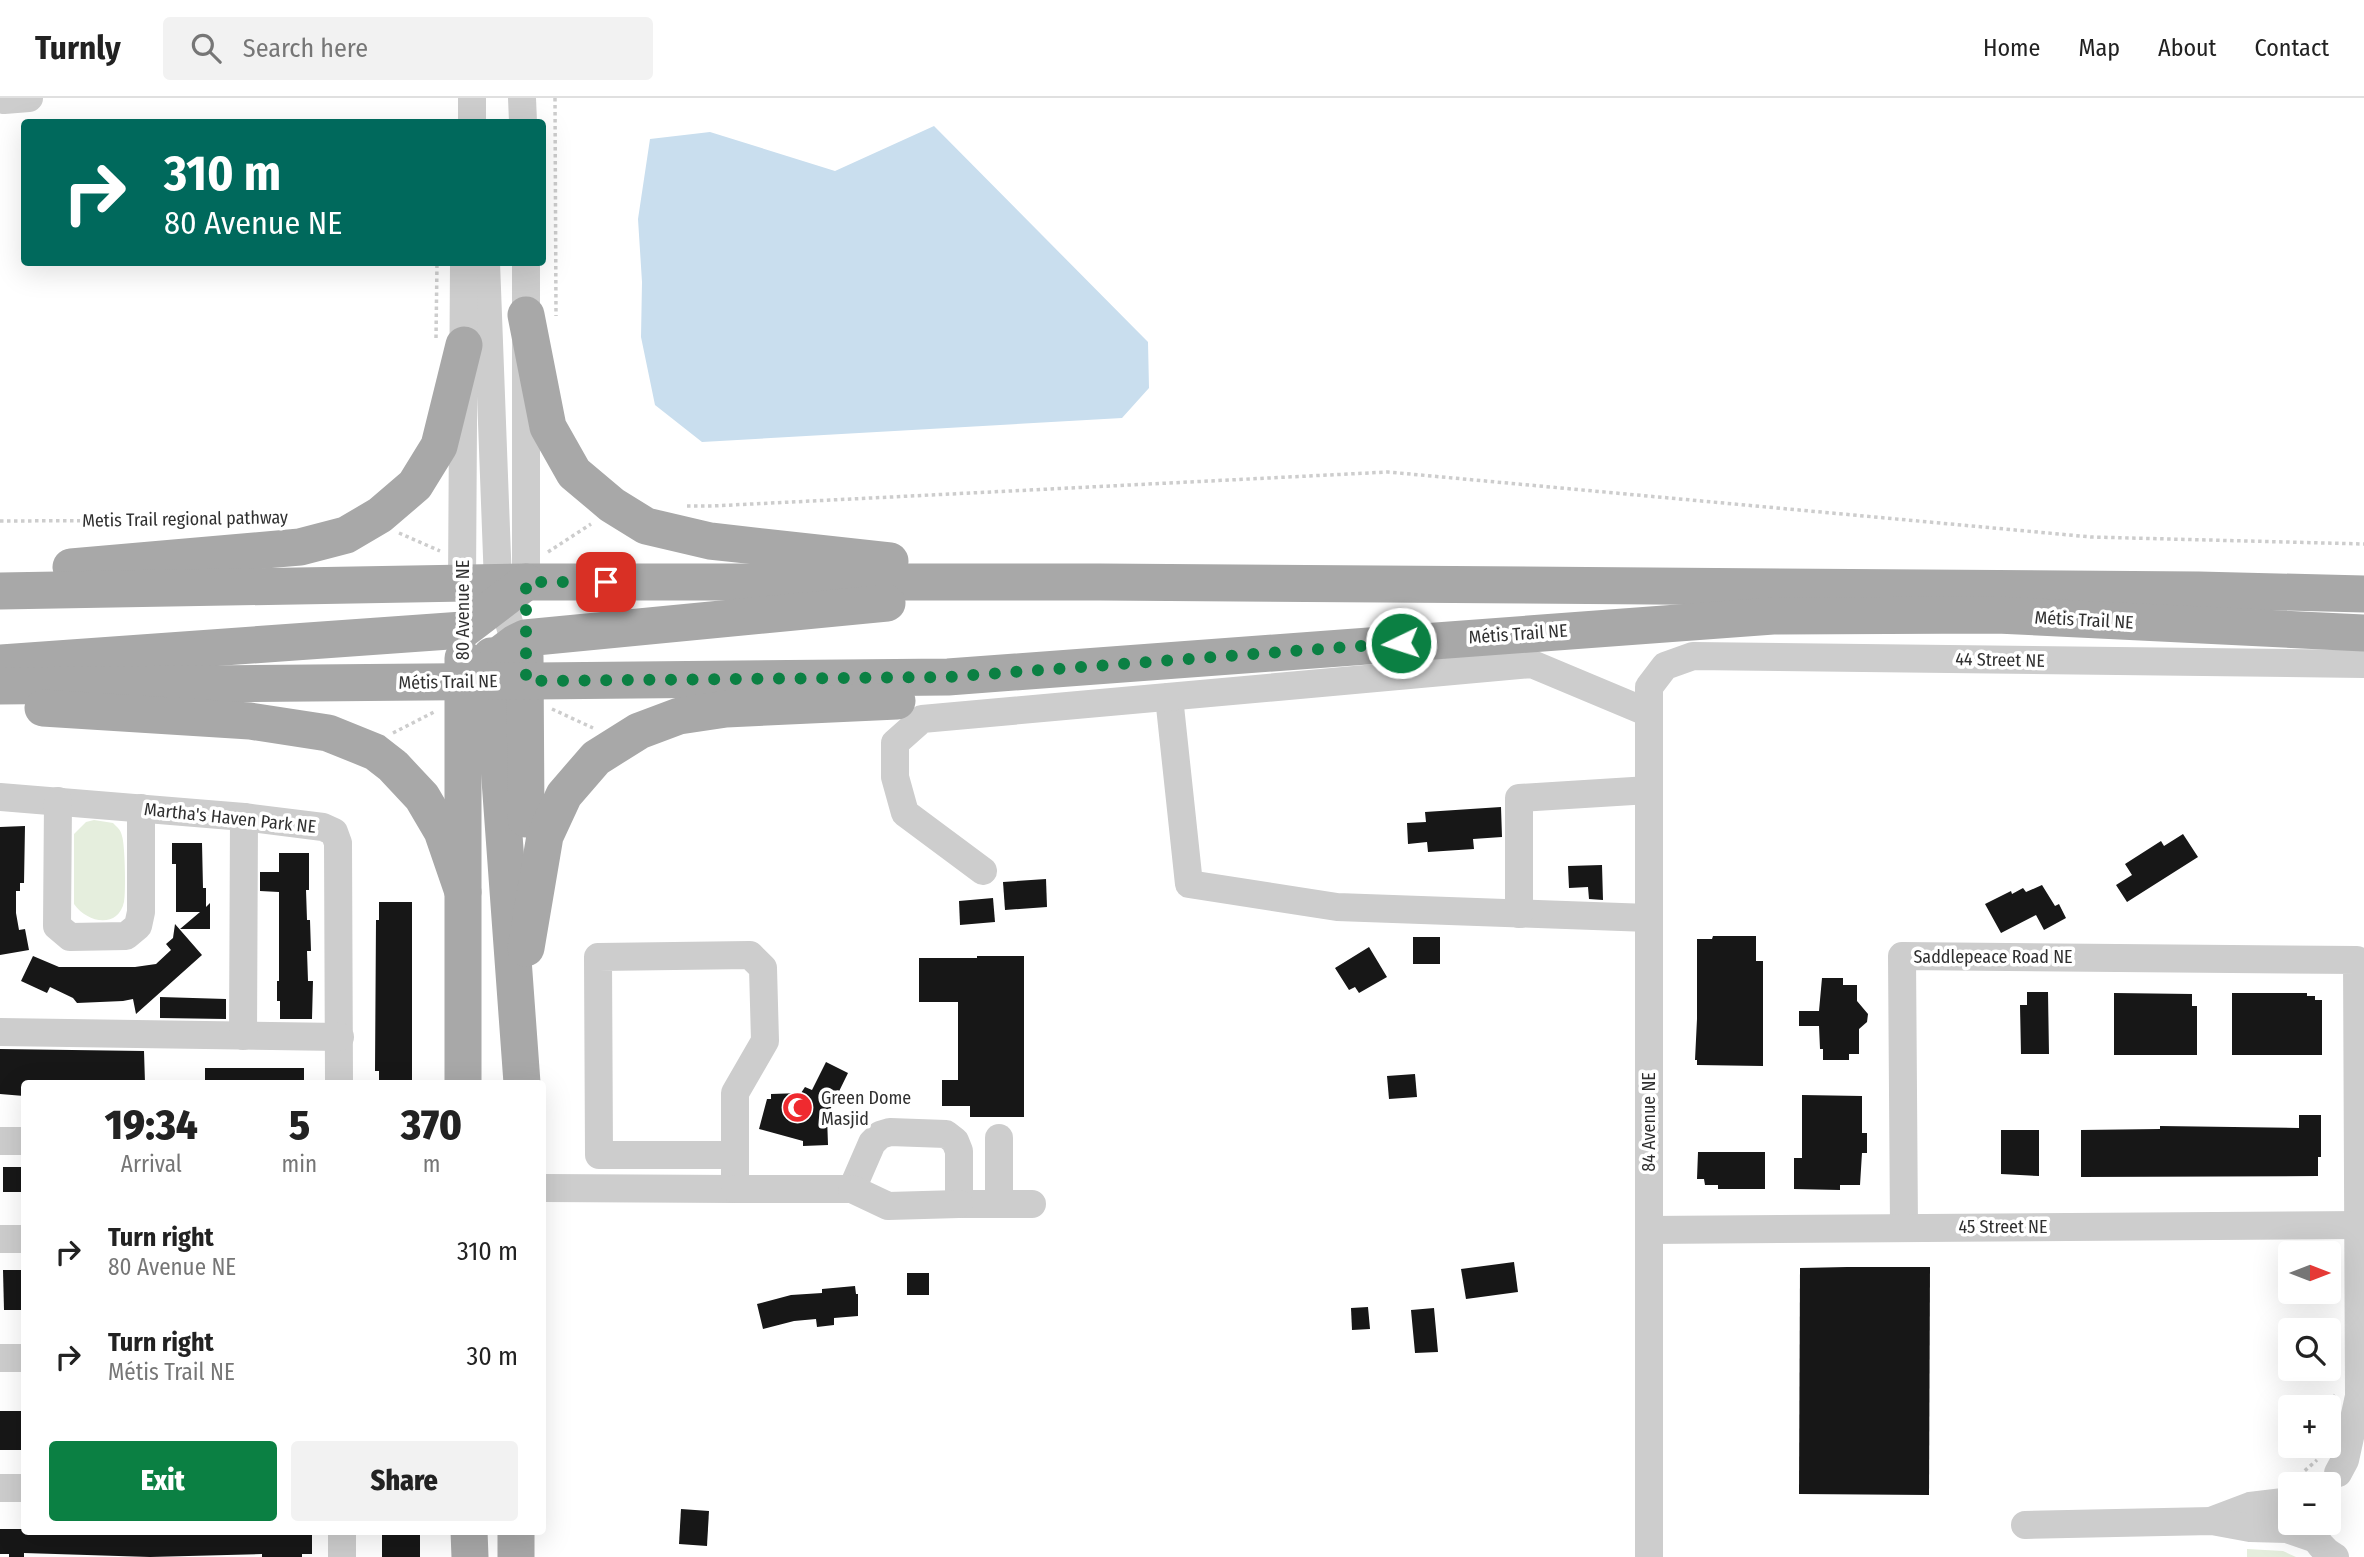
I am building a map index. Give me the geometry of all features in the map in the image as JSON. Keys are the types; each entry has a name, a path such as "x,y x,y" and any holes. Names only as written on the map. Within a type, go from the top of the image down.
{"main road":[{"path":"541,318 548,427 575,473 612,505 646,526 710,541 749,546 1100,582"},
{"path":"0,573 300,547 346,535 380,515 415,485 439,446 450,342"},
{"path":"494,670 1100,582"},
{"name":"Métis Trail NE","path":"0,591 1100,582 2171,589 2364,594"},
{"path":"0,663 489,588 524,1080"},
{"name":"80 Avenue NE","path":"489,588 494,670 526,948 524,1080"},
{"name":"Métis Trail NE","path":"0,686 494,670 948,677 1773,616 1997,615 2364,633"},
{"path":"526,948 545,836 564,795 596,758 639,731 678,716 726,709 955,699 1376,645"},
{"name":"80 Avenue NE","path":"463,1080 463,891 494,670"},
{"path":"0,705 250,721 340,737 375,752 393,766 422,797 442,831 463,891"},
{"path":"469,1535 470,1557"},
{"path":"516,1535 516,1557"}],"street":[{"path":"4,98 29,98"},
{"path":"472,98 472,119"},
{"path":"522,98 523,119"},
{"name":"80 Avenue NE","path":"463,266 450,342 489,588"},
{"path":"486,266 489,588"},
{"name":"80 Avenue NE","path":"489,588 541,318 527,266"},
{"name":"44 Street NE","path":"1648,700 1665,666 1693,656 2364,664"},
{"path":"983,871 905,813 895,777 895,743 922,719 1532,664 1648,700"},
{"path":"1169,697 1189,884 1337,907 1648,918"},
{"name":"84 Avenue NE","path":"1648,700 1649,1557"},
{"path":"1519,914 1519,798 1648,790"},
{"name":"Martha's Haven Park NE","path":"0,797 244,817 323,827 334,832 338,844 339,1080"},
{"path":"58,801 57,926 69,937 126,936 138,926 141,912 141,808"},
{"path":"243,1036 244,817"},
{"path":"734,1155 599,1155 598,957 750,955 763,968 765,1041 735,1093 735,1189"},
{"name":"Saddlepeace Road NE","path":"1904,1228 1902,956 2357,960 2360,1226"},
{"path":"0,1032 340,1037"},
{"path":"852,1189 873,1143 880,1135 890,1132 946,1134 955,1141 958,1151 959,1204"},
{"path":"999,1138 999,1204"},
{"path":"0,1141 21,1141"},
{"path":"546,1188 852,1189 888,1206 1032,1205"},
{"path":"2337,1470 2345,1460 2361,1404 2360,1226"},
{"name":"45 Street NE","path":"1648,1230 2360,1226"},
{"path":"0,1239 21,1239"},
{"path":"0,1358 21,1358"},
{"path":"0,1488 21,1488"},
{"path":"2212,1521 2278,1496"},
{"path":"2025,1525 2212,1521 2250,1528 2287,1529 2324,1546"},
{"path":"342,1535 342,1557"}],"path":[{"path":"546,239 555,98"},
{"path":"439,266 450,342"},
{"path":"541,318 544,266"},
{"path":"686,506 1388,472 2091,537 2364,544"},
{"name":"Metis Trail regional pathway","path":"0,521 270,520"},
{"path":"389,528 489,588 595,522"},
{"path":"393,733 494,670"},
{"path":"550,708 598,730"},
{"path":"2307,1472 2314,1464 2337,1470"}],"green space":[{"path":"94,820 113,823 121,832 123,841 124,902 121,911 109,920 86,916 74,904 74,834 86,822"},
{"path":"2247,1549 2283,1551 2296,1557 2247,1557"}],"water":[{"path":"934,126 1148,342 1149,388 1122,418 702,442 655,405 641,337 642,282 638,219 650,139 710,132 835,171"}],"building":[{"path":"1501,807 1502,837 1473,839 1474,849 1428,852 1427,842 1408,844 1407,823 1426,822 1425,812"},
{"path":"25,826 24,883 20,883 20,891 16,891 16,913 19,930 25,929 29,950 0,955 0,827"},
{"path":"2183,834 2198,857 2127,902 2116,885 2132,875 2125,864 2161,841 2164,846"},
{"path":"172,843 202,843 203,888 206,888 206,907 210,903 210,929 180,929 200,912 176,912 176,864 172,864"},
{"path":"279,853 309,853 309,890 306,890 311,951 307,951 308,981 313,981 312,1019 280,1019 280,1001 277,1001 279,892 260,891 260,872 279,872"},
{"path":"1602,865 1603,900 1589,899 1588,887 1569,888 1568,866"},
{"path":"1046,879 1047,907 1005,910 1003,882"},
{"path":"2042,885 2055,906 2059,904 2066,918 2044,930 2036,915 2001,933 1985,904 2011,891 2012,894 2023,888 2026,892"},
{"path":"993,898 995,922 960,925 959,901"},
{"path":"379,902 412,902 412,1080 379,1080 379,1071 375,1071 376,920 379,920"},
{"path":"175,924 202,955 136,1014 133,999 77,1003 73,998 50,987 47,993 21,981 33,956 59,967 135,967 156,964 171,950 166,944 173,938"},
{"path":"1713,936 1756,936 1756,961 1763,961 1763,1066 1697,1065 1695,1060 1697,939 1712,939"},
{"path":"1413,937 1440,937 1440,964 1413,964"},
{"path":"1369,947 1387,977 1359,993 1355,987 1349,990 1335,968"},
{"path":"1024,956 1024,1117 970,1117 970,1106 942,1106 942,1080 958,1080 958,1002 919,1002 919,958"},
{"path":"1822,978 1843,978 1843,985 1857,985 1857,1001 1868,1014 1867,1022 1859,1029 1859,1054 1849,1054 1849,1060 1823,1060 1819,1026 1799,1026 1799,1011 1819,1011"},
{"path":"2027,992 2048,992 2049,1054 2021,1054 2020,1005 2027,1005"},
{"path":"2114,993 2192,994 2192,1006 2197,1006 2197,1055 2114,1055"},
{"path":"2232,993 2307,993 2307,996 2315,996 2315,1000 2322,1000 2322,1055 2232,1055"},
{"path":"160,997 226,999 226,1019 160,1018"},
{"path":"0,1049 144,1051 145,1080 21,1080 21,1096 0,1094"},
{"name":"Green Dome Masjid","path":"826,1062 848,1073 827,1116 828,1145 803,1146 803,1141 759,1129 767,1099 771,1099 771,1094 801,1093 805,1087 812,1090"},
{"path":"205,1068 304,1068 304,1080 205,1080"},
{"path":"1415,1074 1417,1097 1389,1099 1387,1076"},
{"path":"1802,1095 1862,1096 1862,1133 1867,1133 1867,1153 1862,1153 1860,1185 1840,1185 1840,1190 1794,1189 1794,1158 1802,1158"},
{"path":"2299,1115 2321,1115 2318,1176 2081,1177 2081,1130 2160,1129 2160,1126 2299,1128"},
{"path":"2001,1130 2039,1130 2039,1176 2001,1174"},
{"path":"1698,1152 1765,1152 1765,1189 1718,1189 1718,1185 1705,1185 1704,1179 1697,1179"},
{"path":"3,1167 21,1167 21,1192 3,1192"},
{"path":"1514,1262 1518,1292 1466,1299 1461,1269"},
{"path":"1930,1267 1929,1495 1799,1494 1800,1268"},
{"path":"3,1270 21,1270 21,1310 4,1310"},
{"path":"907,1273 929,1273 929,1295 907,1295"},
{"path":"855,1286 858,1294 858,1316 834,1318 834,1325 817,1327 816,1319 794,1321 763,1329 757,1304 791,1295 822,1293 822,1289"},
{"path":"1368,1307 1370,1329 1352,1330 1351,1308"},
{"path":"1434,1308 1438,1352 1415,1353 1411,1310"},
{"path":"0,1411 21,1411 21,1450 0,1450"},
{"path":"681,1509 709,1511 707,1546 679,1544"},
{"path":"0,1529 21,1529 21,1535 312,1535 312,1554 302,1554 302,1557 262,1557 262,1554 150,1557 24,1553 24,1557 9,1557 9,1554 0,1554"},
{"path":"382,1535 420,1535 420,1557 382,1557"}],"place":[{"name":"Green Dome Masjid","path":"798,1108"}],"route":[{"path":"606,582 526,582 526,681 948,677 1401,643"}]}
